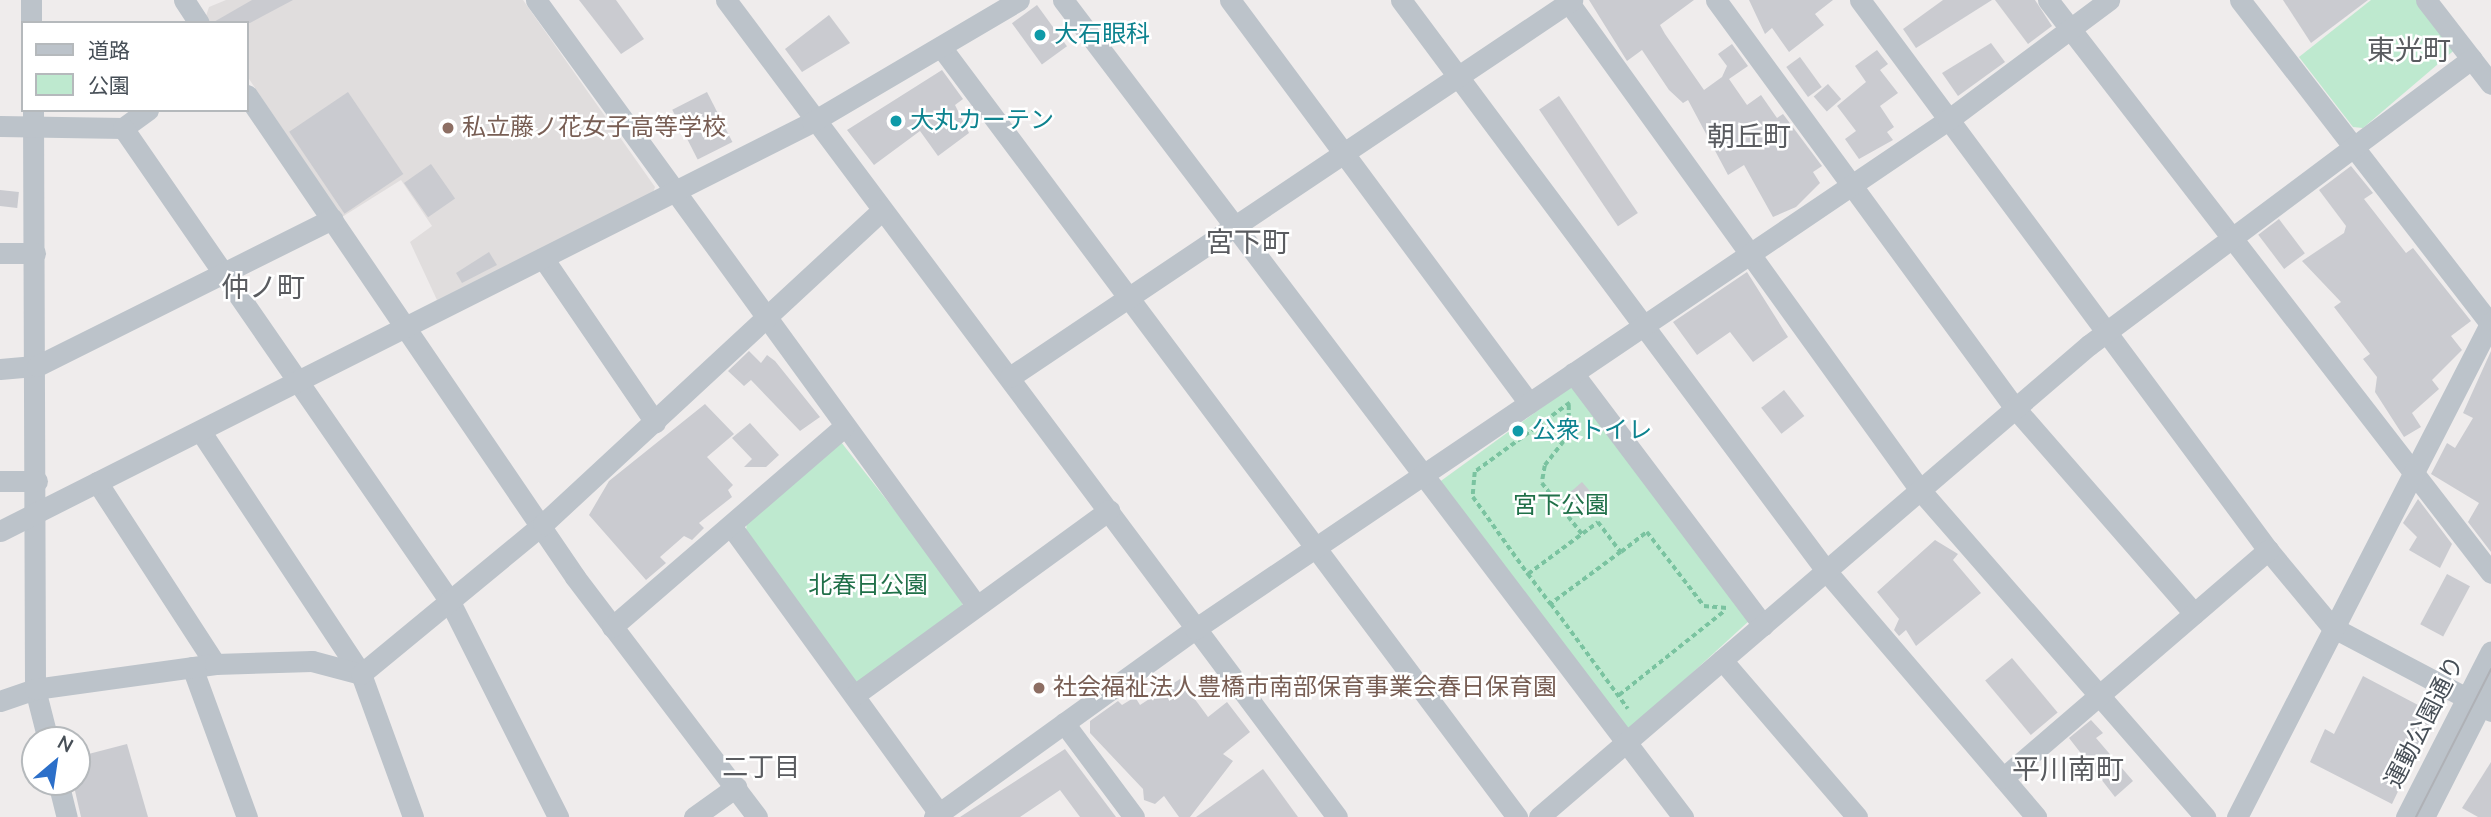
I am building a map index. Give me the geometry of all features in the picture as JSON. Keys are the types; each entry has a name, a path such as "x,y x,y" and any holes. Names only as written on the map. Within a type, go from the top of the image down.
{"street":[{"path":"31,0 31,21"},
{"path":"167,0 173,0"},
{"path":"184,0 198,21"},
{"path":"536,0 976,605"},
{"path":"726,0 812,122 1010,377 1337,817"},
{"path":"0,531 812,122 1019,0"},
{"path":"1063,0 1624,746 1683,817"},
{"path":"1230,0 1346,152 1529,403"},
{"path":"1401,0 1827,572 2035,817"},
{"path":"1716,0 2014,407 2194,613"},
{"path":"1860,0 2268,550 2332,627 2479,705"},
{"path":"2048,0 2491,573"},
{"path":"731,526 856,694 938,816 1195,629 1948,120 2109,0"},
{"path":"2237,817 2332,627 2491,323 2240,0"},
{"path":"2426,0 2491,84"},
{"path":"1010,377 1569,1 1748,257 1920,490 2205,817"},
{"path":"941,47 1517,817"},
{"path":"1539,817 2105,331 2472,59"},
{"path":"248,96 612,627 757,817"},
{"path":"0,126 33,119 123,128 145,112"},
{"path":"33,119 38,512 35,689 44,726"},
{"path":"123,128 449,600 558,817"},
{"path":"361,674 543,524 882,210"},
{"path":"0,369 37,366 332,219"},
{"path":"0,253 35,253"},
{"path":"543,258 655,422"},
{"path":"1573,373 1763,625"},
{"path":"612,627 844,427"},
{"path":"201,432 361,674 412,817"},
{"path":"0,481 37,481"},
{"path":"97,482 215,664"},
{"path":"856,694 1109,510"},
{"path":"2003,779 2268,550"},
{"name":"運動公園通り","path":"2424,817 2479,705 2491,651"},
{"path":"1722,660 1857,817"},
{"path":"0,701 35,689 215,664 312,661 361,674"},
{"path":"192,667 247,817"},
{"name":"運動公園通り","path":"2406,817 2491,685"},
{"path":"1064,723 1134,817"},
{"path":"694,817 736,787"},
{"path":"62,796 67,817"}],"path":[{"path":"1569,405 1569,435 1545,466 1542,483 1582,534"},
{"path":"1543,424 1475,472 1473,497 1629,710 1624,746"},
{"path":"1528,574 1598,522 1621,552"},
{"path":"1551,604 1647,532 1704,606 1723,612"},
{"path":"1619,695 1742,597"}],"shaded area":[{"name":"私立藤ノ花女子高等学校","path":"226,0 523,0 655,187 653,193 437,300 410,242 432,226 401,180 342,217 248,77 248,21 210,21 206,16 209,7"}],"green space":[{"path":"2371,0 2422,0 2458,47 2363,128 2353,127 2299,57"},
{"name":"宮下公園","path":"1570,387 1580,389 1750,620 1631,729 1621,726 1438,483"},
{"name":"北春日公園","path":"841,442 963,597 962,607 858,682 852,682 746,531 747,521"}],"building":[{"path":"252,0 293,0 250,23 215,21"},
{"path":"579,0 616,0 644,39 621,54"},
{"path":"1589,0 1694,0 1660,25 1665,34 1704,90 1722,77 1727,66 1718,54 1732,44 1748,66 1729,79 1747,105 1761,95 1777,118 1783,114 1822,166 1813,172 1820,183 1796,207 1773,217 1744,165 1728,175 1688,100 1683,103 1669,90 1642,50 1627,61"},
{"path":"1749,0 1833,0 1815,14 1824,25 1789,52 1772,28 1765,34"},
{"path":"1943,0 1992,0 1916,48 1903,29"},
{"path":"1995,0 2035,0 2052,26 2028,44"},
{"path":"2283,0 2368,0 2311,43"},
{"name":"大石眼科","path":"1037,5 1067,46 1042,64 1012,23"},
{"path":"829,15 850,43 802,72 785,49"},
{"path":"1991,43 2005,62 1958,96 1942,73"},
{"path":"1877,50 1888,64 1880,70 1898,93 1880,106 1894,127 1887,132 1893,140 1859,159 1845,139 1856,131 1837,106 1866,82 1855,66"},
{"path":"1800,57 1822,87 1808,97 1786,67"},
{"name":"大丸カーテン","path":"942,70 963,99 955,105 969,133 938,156 920,131 874,165 847,130"},
{"path":"1828,84 1841,99 1827,112 1814,96"},
{"path":"348,92 403,174 344,214 289,132"},
{"path":"707,92 732,142 698,160 672,110"},
{"path":"1559,96 1638,213 1618,226 1539,109"},
{"path":"431,164 455,198 428,217 404,183"},
{"path":"2351,166 2373,193 2364,199 2406,253 2413,248 2471,321 2451,336 2462,350 2432,380 2439,389 2412,413 2421,427 2404,437 2375,392 2377,377 2363,359 2370,354 2334,307 2341,302 2302,261 2344,233 2346,226 2319,190"},
{"path":"0,190 19,192 17,208 0,206"},
{"path":"2279,219 2305,253 2284,269 2258,235"},
{"path":"489,252 497,265 462,283 456,273"},
{"path":"1747,272 1788,337 1753,362 1730,332 1697,355 1673,322"},
{"path":"749,351 761,363 767,355 775,361 820,417 800,431 751,380 744,386 728,371"},
{"path":"2491,351 2491,552 2468,522 2479,503 2431,474 2447,443 2455,448 2473,418 2463,413"},
{"path":"1784,390 1804,416 1781,434 1761,408"},
{"path":"705,404 734,434 707,457 733,485 728,490 732,497 699,523 704,528 692,540 684,536 660,557 666,563 646,580 589,515 609,481"},
{"path":"750,423 779,455 766,467 744,467 752,459 732,438"},
{"path":"1582,482 1601,504 1587,516 1568,494"},
{"path":"2418,499 2452,544 2440,568 2409,550 2417,537 2403,523"},
{"path":"1935,540 1958,554 1953,560 1981,593 1916,646 1906,630 1899,636 1894,630 1899,619 1877,592"},
{"path":"2447,574 2470,586 2443,637 2420,624"},
{"path":"2012,658 2058,712 2031,735 1985,680"},
{"path":"2363,676 2435,714 2392,804 2310,762 2325,729 2334,734"},
{"path":"1180,679 1208,717 1227,702 1250,732 1223,754 1233,761 1190,817 1179,817 1164,796 1155,804 1144,800 1143,789 1090,733 1090,721 1118,701 1122,705 1135,697 1140,705"},
{"path":"2091,720 2103,733 2096,738 2133,781 2115,797 2069,738"},
{"path":"127,744 148,817 81,817 76,796 91,796 91,753"},
{"path":"1065,749 1116,817 1080,817 1060,790 1020,817 960,817"},
{"path":"2491,762 2491,817 2478,817 2462,808"},
{"path":"1263,769 1298,817 1196,817"}],"tram line":[{"path":"2416,817 2491,669"}],"place":[{"name":"大石眼科","path":"1040,35"},
{"name":"大丸カーテン","path":"896,121"},
{"name":"私立藤ノ花女子高等学校","path":"448,128"},
{"name":"公衆トイレ","path":"1518,431"},
{"name":"社会福祉法人豊橋市南部保育事業会春日保育園","path":"1039,688"}],"district":[{"name":"東光町","path":"2409,51"},
{"name":"朝丘町","path":"1749,137"},
{"name":"宮下町","path":"1248,243"},
{"name":"仲ノ町","path":"263,288"},
{"name":"二丁目","path":"761,768"},
{"name":"平川南町","path":"2068,770"}]}
